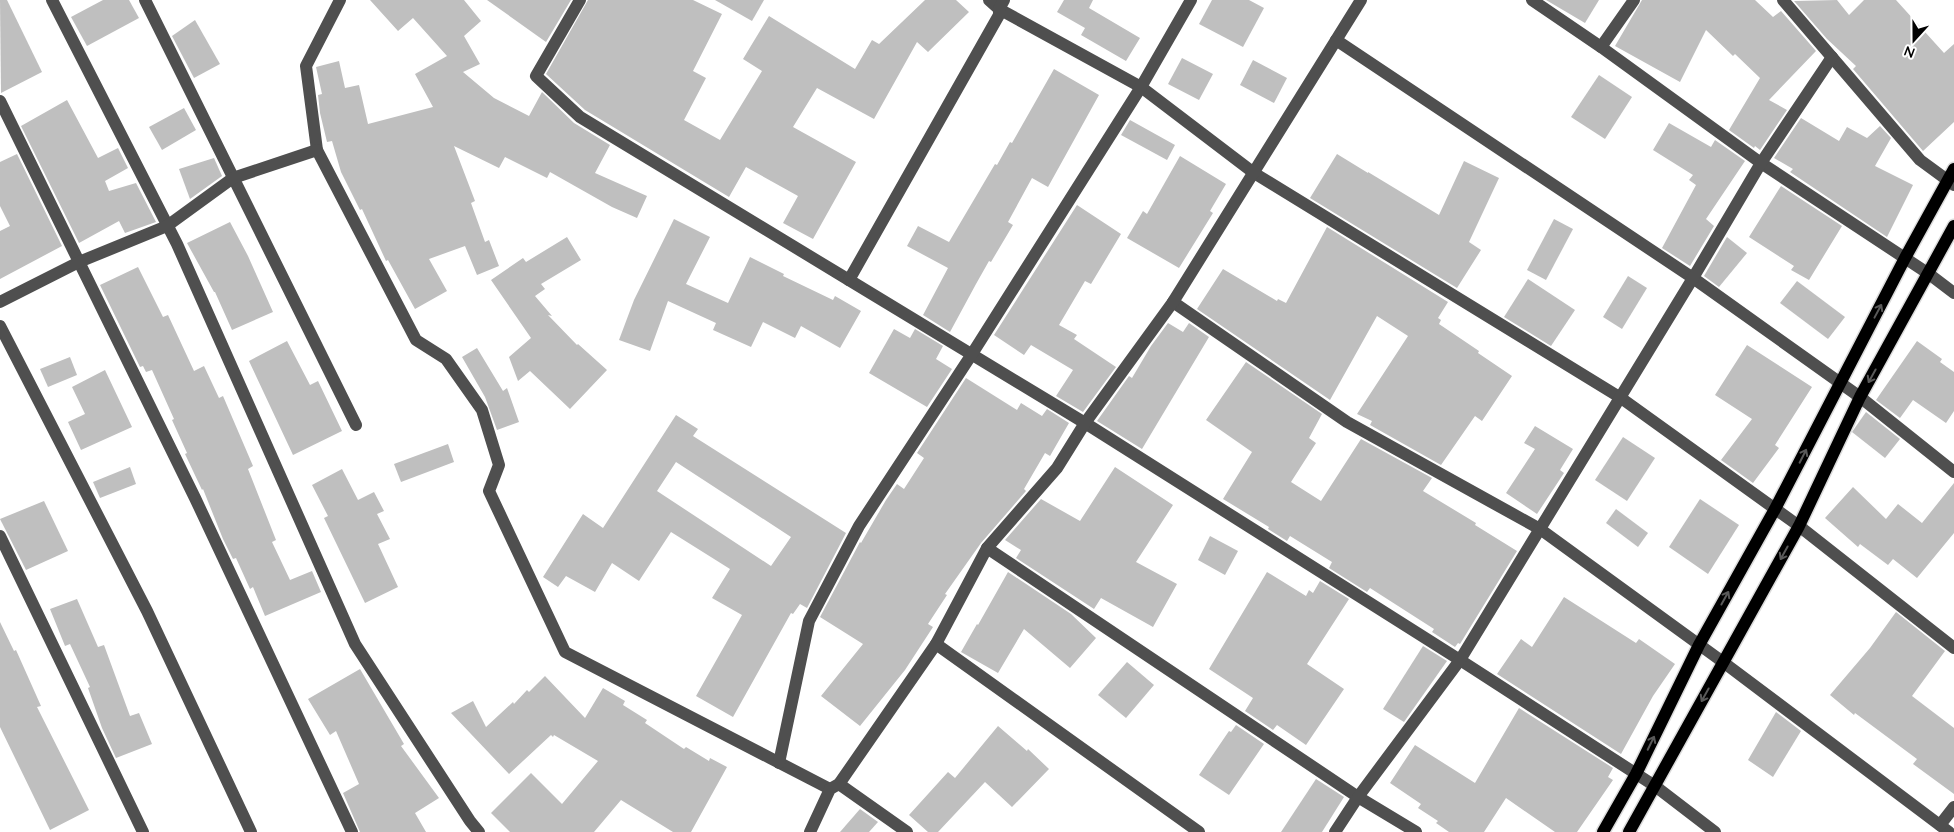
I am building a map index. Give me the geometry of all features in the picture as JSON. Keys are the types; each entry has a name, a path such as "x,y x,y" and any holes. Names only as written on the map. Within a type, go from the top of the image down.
{"main road":[{"path":"1603,832 1636,774 1699,645 1775,509 1906,258 1952,178"},
{"path":"1629,832 1799,526 1860,397 1954,226"}],"street":[{"path":"52,0 167,226 355,644 479,832"},
{"path":"145,0 356,424"},
{"path":"340,0 306,66 317,150 416,340 446,359 482,410 499,465 489,492 566,652 779,763 835,786 907,832"},
{"path":"580,0 536,76 580,117 1085,423 1460,660 1655,786 1715,832"},
{"path":"989,0 1001,4 1141,87 1254,173 1621,398 1799,526 1954,648"},
{"path":"779,763 809,621 859,526 972,354 1141,87 1191,0"},
{"path":"810,832 835,786 936,644 987,548 1057,468 1085,423 1174,302 1361,0"},
{"path":"1532,0 1601,47 1761,163 1906,258 1954,293"},
{"path":"1601,47 1634,0"},
{"path":"1783,0 1920,160 1952,178"},
{"path":"849,280 999,15 1001,4"},
{"path":"1336,40 1694,278 1860,397 1954,472"},
{"path":"1335,832 1358,797 1460,660 1694,278 1761,163 1832,57"},
{"path":"0,101 195,498 352,832"},
{"path":"0,302 79,262 167,226 233,178 317,150"},
{"path":"1174,302 1346,422 1540,529 1723,662 1945,828 1954,807"},
{"path":"0,326 147,611 251,832"},
{"path":"0,536 143,832"},
{"path":"987,548 1358,797 1416,832"},
{"path":"936,644 1199,832"}],"building":[{"path":"0,0 7,0 42,72 1,93"},
{"path":"103,0 129,0 139,18 87,46 71,17"},
{"path":"370,0 464,0 481,21 464,36 480,64 463,72 494,98 529,116 542,92 574,123 610,145 595,173 647,196 637,218 612,207 550,172 547,178 505,157 499,168 454,146 475,201 471,203 485,242 489,240 499,266 477,275 465,246 429,259 447,291 415,309 388,260 386,261 362,209 360,210 341,172 332,141 327,142 320,113 318,95 322,94 316,67 339,61 345,88 359,85 368,124 433,107 415,74 447,56 413,18 398,31"},
{"path":"487,0 571,0 546,42"},
{"path":"588,0 693,0 722,14 693,71 706,78 684,120 720,140 762,71 743,59 769,16 855,69 872,40 879,44 925,0 956,0 969,12 928,52 917,42 874,119 817,88 793,127 856,162 813,239 783,223 798,196 746,167 729,197 585,110 546,74"},
{"path":"715,0 764,0 752,21"},
{"path":"1064,0 1093,0 1089,8 1140,38 1126,61 1081,35 1085,28 1057,12"},
{"path":"1212,0 1249,0 1264,8 1243,47 1199,24"},
{"path":"1546,0 1599,0 1585,23"},
{"path":"1642,0 1755,0 1773,17 1781,11 1816,51 1769,100 1787,110 1760,150 1755,146 1754,148 1729,130 1760,78 1706,30 1680,82 1615,46"},
{"path":"1837,0 1849,15 1864,0 1896,0 1944,53 1954,44 1954,122 1923,151 1853,69 1856,66 1827,39 1794,1"},
{"path":"195,20 220,64 194,78 172,36"},
{"path":"1182,58 1213,74 1199,100 1168,84"},
{"path":"1253,60 1287,78 1274,103 1240,85"},
{"path":"1054,69 1099,95 1048,187 1032,178 1008,222 1013,225 991,262 989,261 950,332 923,315 948,268 907,246 918,226 949,242 995,164 997,165 1010,142 1012,143"},
{"path":"1599,75 1632,97 1605,139 1571,117"},
{"path":"67,100 98,158 118,148 128,168 105,181 109,191 136,183 156,222 125,233 119,221 79,243 21,126"},
{"path":"184,108 196,130 162,150 149,127"},
{"path":"1801,118 1839,141 1847,127 1867,138 1880,126 1891,138 1875,166 1913,185 1887,237 1790,172 1793,169 1774,158"},
{"path":"1130,120 1175,145 1167,160 1121,135"},
{"path":"1669,123 1711,147 1715,140 1745,161 1706,219 1714,226 1690,266 1662,248 1696,185 1689,180 1693,175 1653,150"},
{"path":"17,154 62,246 0,279 0,231 10,226 0,206 0,162"},
{"path":"1337,154 1439,215 1464,161 1499,178 1469,242 1481,250 1457,288 1310,198"},
{"path":"1180,156 1226,184 1210,211 1213,213 1179,268 1127,238 1143,211 1147,214"},
{"path":"214,158 222,176 190,199 179,169"},
{"path":"1781,186 1842,226 1809,280 1791,270 1794,266 1749,237"},
{"path":"1077,205 1121,234 1091,284 1085,281 1059,325 1077,335 1074,339 1116,367 1083,412 1056,396 1073,370 1031,345 1024,355 994,335"},
{"path":"674,219 710,237 686,284 728,303 750,257 784,274 783,276 833,300 835,296 861,311 840,348 801,326 795,338 763,322 751,347 713,330 716,323 668,301 650,351 619,340 634,300"},
{"path":"1554,219 1573,229 1546,280 1527,270"},
{"path":"230,222 248,256 273,312 232,330 215,292 187,243"},
{"path":"1327,227 1448,302 1438,318 1441,320 1439,324 1512,376 1482,421 1475,416 1441,465 1370,425 1372,421 1357,414 1408,336 1377,316 1330,400 1197,309 1223,269 1277,301 1278,299 1286,303"},
{"path":"567,237 581,260 541,284 545,289 535,296 552,316 548,315 577,345 607,370 570,409 530,371 518,381 509,357 531,338 491,280 523,258 526,262"},
{"path":"1727,237 1747,253 1719,287 1704,276"},
{"path":"138,267 163,317 168,315 194,371 204,366 219,398 223,396 253,466 248,469 276,540 272,542 290,580 312,571 321,592 265,616 253,587 250,589 236,558 233,559 223,539 203,489 185,454 187,453 172,420 174,419 152,370 146,372 143,366 140,367 100,285"},
{"path":"1628,276 1647,288 1622,329 1603,317"},
{"path":"1528,279 1575,310 1551,346 1504,317"},
{"path":"1797,281 1845,317 1828,339 1780,303"},
{"path":"1168,323 1183,332 1189,323 1209,337 1142,449 1097,421 1129,376 1132,378 1151,346"},
{"path":"894,329 910,338 915,329 943,346 936,359 952,369 927,407 869,373"},
{"path":"287,341 310,385 318,381 342,431 293,455 249,361"},
{"path":"1917,341 1942,359 1940,362 1954,372 1954,411 1946,423 1913,400 1900,418 1876,400"},
{"path":"1747,345 1812,387 1775,445 1779,448 1753,483 1721,460 1752,419 1715,395"},
{"path":"477,348 503,391 507,388 519,422 497,430 485,397 462,357"},
{"path":"70,357 77,375 48,387 40,369"},
{"path":"1246,362 1322,414 1309,438 1316,443 1291,482 1321,501 1361,439 1432,478 1423,491 1476,523 1475,525 1517,551 1460,644 1458,643 1455,647 1432,632 1434,629 1370,588 1367,592 1329,568 1332,562 1290,536 1287,541 1268,529 1269,527 1223,499 1252,452 1206,420"},
{"path":"105,370 132,427 81,450 68,422 85,414 72,387"},
{"path":"966,378 1017,410 1021,403 1042,416 1047,409 1069,423 1050,456 1045,453 1024,489 1026,491 981,543 945,594 947,595 928,624 933,627 905,670 860,726 821,696 863,644 820,617 860,542 886,500 897,484 904,489 924,458 917,453"},
{"path":"1866,412 1900,439 1885,458 1852,432"},
{"path":"676,415 698,429 693,436 846,533 807,608 800,604 793,614 791,613 733,717 696,696 742,615 712,598 730,569 671,532 639,581 612,563 595,592 566,576 558,587 543,577 583,514 603,528","holes":["676,462 791,537 771,566 657,491"]},
{"path":"1535,426 1573,449 1560,470 1564,473 1537,514 1506,493 1535,449 1524,443"},
{"path":"1623,437 1655,458 1627,501 1595,480"},
{"path":"448,444 454,462 401,482 394,464"},
{"path":"130,467 136,484 100,498 93,482"},
{"path":"1115,467 1173,505 1136,562 1177,584 1153,627 1101,598 1094,609 1016,558 1021,550 1005,540 1041,499 1080,521"},
{"path":"342,469 358,500 374,492 384,511 377,514 390,539 378,544 398,587 365,603 324,518 328,516 312,485"},
{"path":"1954,483 1954,533 1917,578 1893,559 1888,565 1860,544 1858,547 1825,518 1853,487 1886,519 1898,504 1922,523"},
{"path":"1700,499 1739,525 1708,574 1669,547"},
{"path":"44,501 68,551 26,570 0,519"},
{"path":"1616,509 1648,533 1638,547 1606,523"},
{"path":"1210,536 1238,551 1225,575 1198,560"},
{"path":"1008,572 1071,614 1096,638 1070,668 1024,629 998,673 961,652"},
{"path":"1267,572 1306,596 1309,590 1313,593 1320,581 1349,599 1307,664 1344,689 1306,745 1277,725 1273,730 1245,711 1253,698 1209,669"},
{"path":"1564,597 1636,643 1639,639 1675,664 1653,696 1621,754 1497,674 1521,639 1532,647"},
{"path":"77,599 98,647 104,645 130,716 139,713 152,744 116,758 102,728 88,688 90,687 70,644 65,646 50,609"},
{"path":"1896,612 1945,651 1912,696 1954,728 1954,794 1913,764 1917,759 1855,713 1854,715 1830,695 1870,648"},
{"path":"0,622 14,651 16,650 41,706 37,707 89,810 50,830 0,727"},
{"path":"1423,646 1447,661 1404,722 1383,709"},
{"path":"1127,662 1154,685 1126,718 1098,695"},
{"path":"360,669 404,744 401,746 439,798 415,813 426,832 360,832 343,793 359,784 336,731 330,735 308,699"},
{"path":"545,676 585,718 603,688 625,701 623,705 647,720 645,723 684,749 686,747 709,761 710,758 727,767 691,832 673,832 621,800 594,832 510,832 491,813 531,773 562,804 598,761 551,735 509,774 451,713 473,701 486,727 513,702 514,704 527,690 529,692"},
{"path":"1519,708 1613,768 1608,777 1613,780 1577,832 1555,832 1506,798 1484,832 1449,832 1436,823 1438,821 1418,808 1421,804 1390,783 1415,745 1475,783"},
{"path":"1776,712 1801,731 1773,777 1748,760"},
{"path":"1236,725 1264,744 1229,795 1199,775 1229,731 1231,732"},
{"path":"998,726 1027,751 1028,749 1049,769 1012,807 985,782 938,832 928,832 909,815 948,772 955,778"},
{"path":"1316,779 1344,797 1322,832 1281,832"},
{"path":"860,809 878,822 869,832 840,832"}]}
